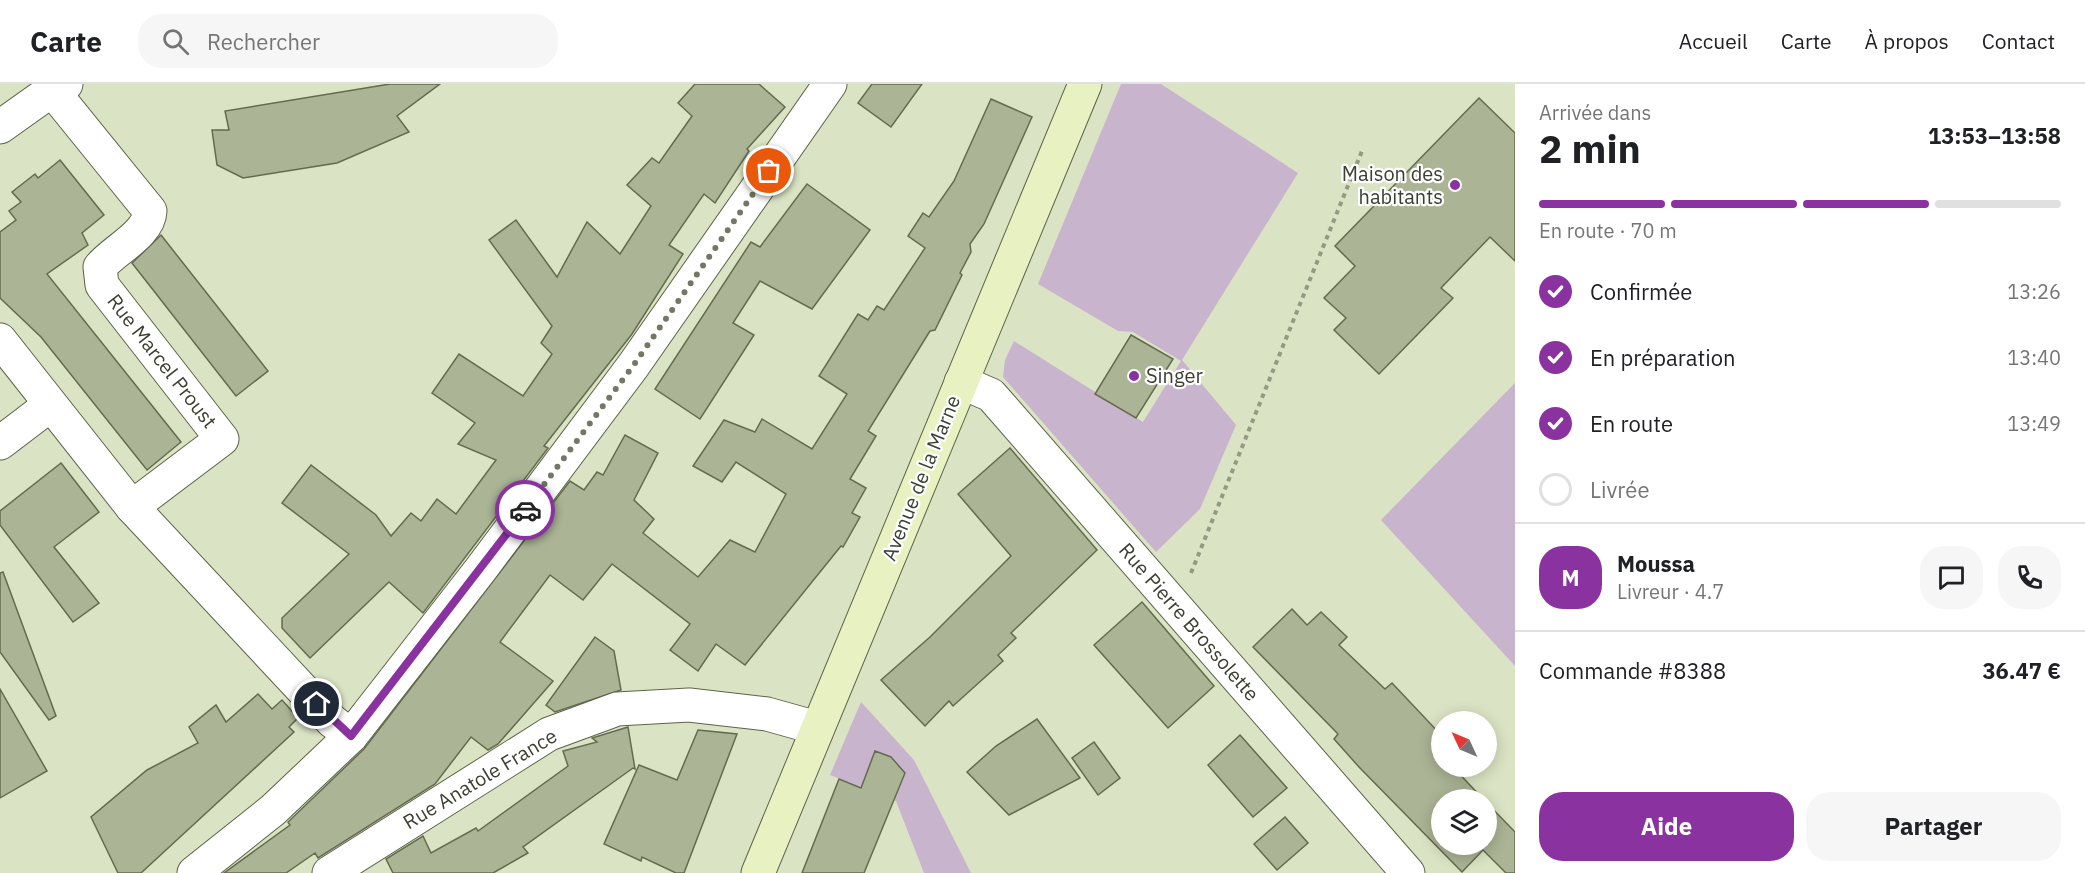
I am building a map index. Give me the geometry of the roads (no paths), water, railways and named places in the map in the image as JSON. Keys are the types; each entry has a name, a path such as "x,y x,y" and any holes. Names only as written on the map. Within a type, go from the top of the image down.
{"main road":[{"name":"Avenue de la Marne","path":"758,873 1085,84"}],"street":[{"path":"194,873 273,810 351,736 481,569 633,366 830,84"},
{"path":"0,127 59,87"},
{"name":"Rue Marcel Proust","path":"59,87 150,211 150,220 142,230 111,254 100,267 102,285 222,439 132,507"},
{"path":"0,340 132,507 332,721 351,736"},
{"name":"Rue Pierre Brossolette","path":"961,382 991,395 1408,873"},
{"path":"0,443 50,405"},
{"name":"Rue Anatole France","path":"329,873 549,734 617,709 689,705 767,714 817,728"}],"place":[{"name":"Maison des habitants","path":"1455,185"},
{"name":"Singer","path":"1134,376"}]}
